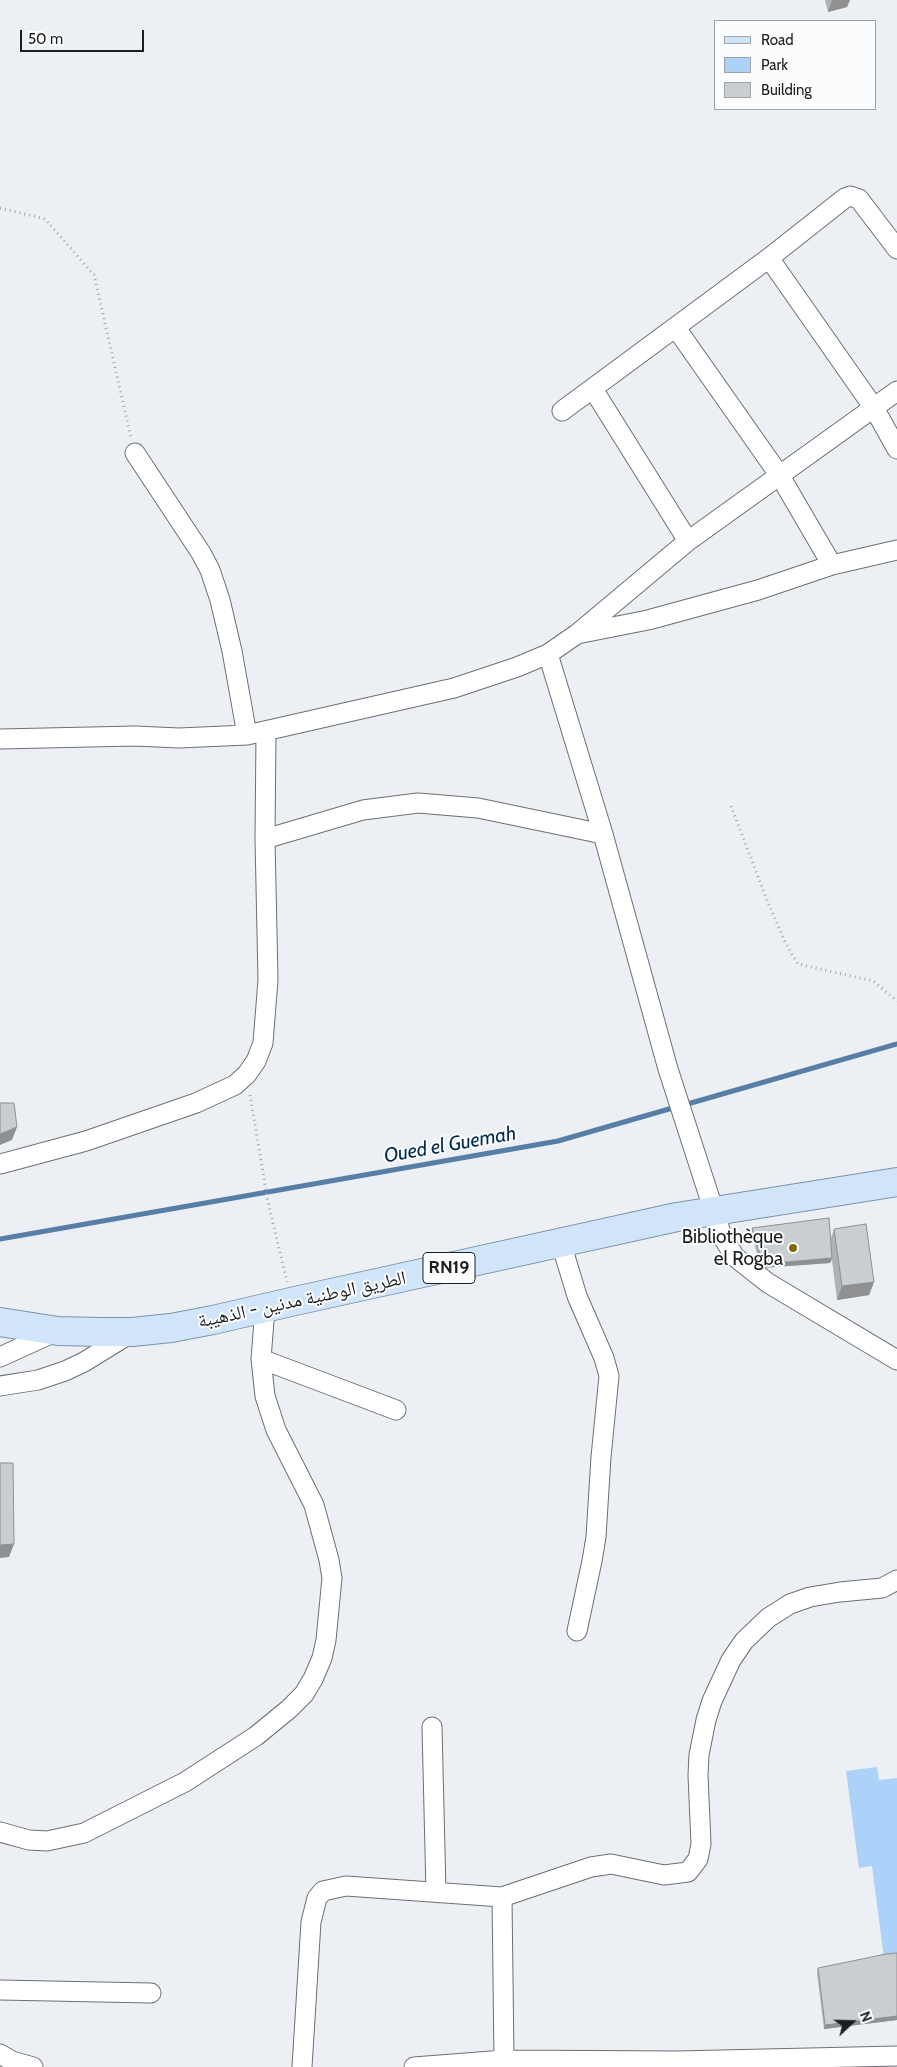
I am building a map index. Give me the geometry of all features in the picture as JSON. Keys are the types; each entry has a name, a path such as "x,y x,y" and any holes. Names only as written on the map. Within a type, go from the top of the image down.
{"main road":[{"name":"الطريق الوطنية مدنين - الذهيبة","path":"0,1322 58,1331 132,1332 205,1322 561,1242 713,1211 897,1182"}],"street":[{"path":"562,412 769,258 832,206 850,196 859,199 897,249"},
{"path":"769,258 874,408 897,449"},
{"path":"676,328 780,476 832,565"},
{"path":"593,389 688,541"},
{"path":"0,739 135,736 179,738 247,735 454,688 518,667 548,654 576,634 688,541 897,391"},
{"path":"135,453 201,553 210,570 220,600 232,651 247,735"},
{"path":"576,634 648,620 758,590 832,565 897,550"},
{"path":"548,654 603,834 668,1069 713,1211 727,1246 748,1268 768,1284 897,1360"},
{"path":"0,1164 86,1140 196,1103 235,1084 247,1074 256,1061 263,1043 267,989 266,732"},
{"path":"265,839 363,810 418,803 478,808 603,834"},
{"path":"561,1242 577,1296 604,1358 609,1376 596,1536 591,1569 577,1630"},
{"path":"0,1832 29,1840 47,1842 84,1833 185,1782 256,1736 278,1720 304,1694 313,1679 322,1658 330,1609 332,1578 314,1505 276,1430 265,1396 261,1359 265,1308"},
{"path":"0,1357 58,1331"},
{"path":"0,1386 38,1380 65,1371 84,1362 132,1332"},
{"path":"261,1359 396,1410"},
{"path":"302,2067 311,1922 317,1898 323,1890 346,1886 502,1897 592,1867 611,1864 664,1875 679,1875 688,1872 698,1859 701,1844 698,1768 706,1720 712,1701 729,1665 744,1641 768,1618 790,1604 810,1597 882,1588 897,1580"},
{"path":"432,1727 436,1892"},
{"path":"497,2063 502,1897"},
{"path":"0,1990 151,1993"},
{"path":"0,2054 12,2061 33,2067"},
{"path":"414,2067 497,2063 825,2062 897,2056"}],"path":[{"path":"0,208 45,219 94,275 135,453"},
{"path":"731,806 767,900 786,944 798,964 873,981 897,1001"},
{"path":"247,1074 271,1218 285,1276 295,1301"}],"green space":[{"path":"877,1767 879,1780 897,1778 897,1957 884,1958 872,1866 859,1868 846,1771"}],"building":[{"path":"0,1103 14,1103 17,1127 0,1134"},
{"path":"829,1218 832,1258 763,1264 752,1228"},
{"path":"866,1224 874,1282 842,1286 834,1229"},
{"path":"0,1463 13,1463 14,1544 0,1545"},
{"path":"897,1953 897,2016 825,2025 818,1968"}],"waterway":[{"name":"Oued el Guemah","path":"684,1105 897,1044"},
{"name":"Oued el Guemah","path":"0,1239 558,1141 676,1107"}],"place":[{"name":"Bibliothèque el Rogba","path":"793,1248"}]}
